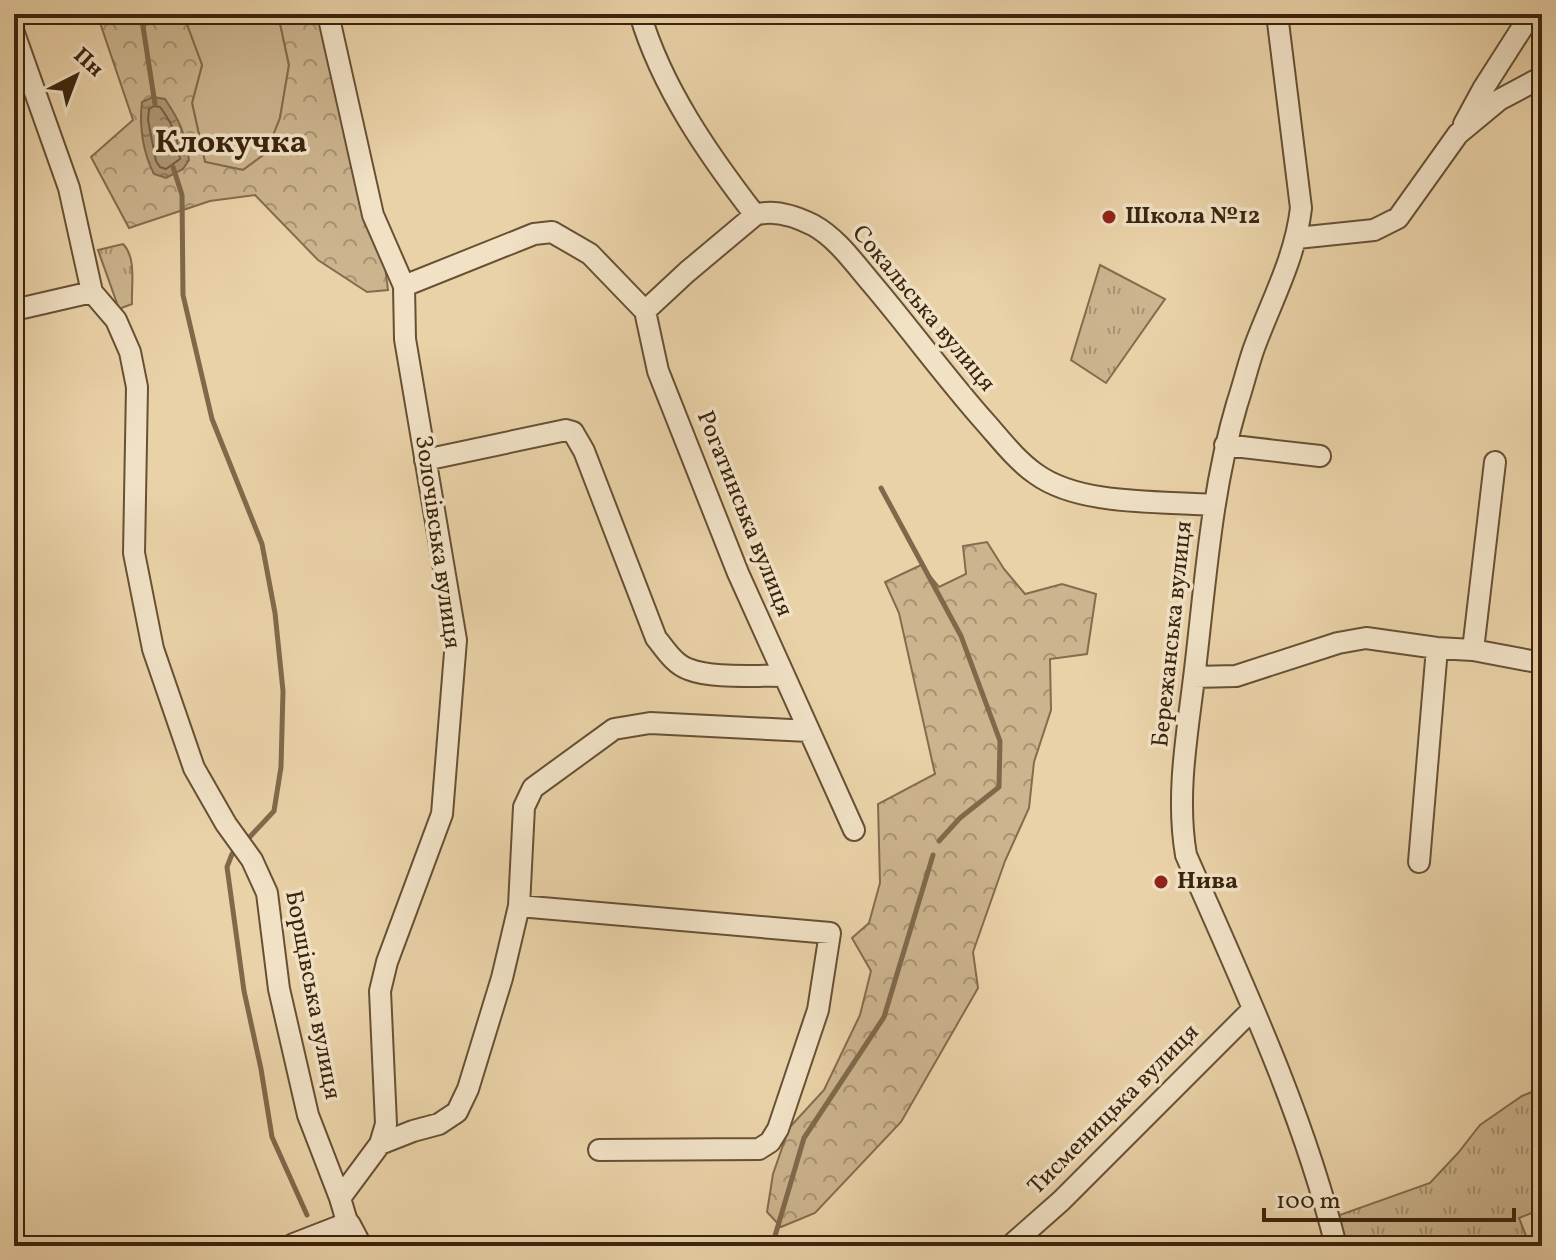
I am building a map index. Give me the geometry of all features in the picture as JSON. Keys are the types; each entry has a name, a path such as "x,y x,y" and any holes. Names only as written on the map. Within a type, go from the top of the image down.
{"street":[{"name":"Золочівська вулиця","path":"328,14 373,215 404,286 405,339 456,640 442,814 387,962 380,991 386,1124 380,1144 340,1198"},
{"path":"404,286 534,234 552,232 590,254 645,311 755,215 677,101 640,14"},
{"name":"Бережанська вулиця","path":"1277,14 1301,208 1297,238 1285,276 1254,350 1225,445 1214,505 1180,821 1186,855 1270,1044 1306,1143 1336,1246"},
{"path":"1297,238 1374,230 1398,218 1458,134 1531,14"},
{"name":"Борщівська вулиця","path":"14,33 69,188 92,292 116,320 130,352 137,387 134,553 153,649 194,768 252,860 267,893 279,989 308,1115 340,1198"},
{"path":"1458,134 1499,100 1542,77"},
{"name":"Сокальська вулиця","path":"755,215 768,211 790,216 813,225 842,248 955,388 1014,455 1037,476 1092,496 1214,505"},
{"path":"14,310 92,292"},
{"name":"Рогатинська вулиця","path":"645,311 658,371 738,573 854,830"},
{"path":"425,460 566,430 573,432 584,451 656,638 671,657 686,669 709,673 783,676"},
{"path":"1225,445 1320,456"},
{"path":"1473,650 1495,462"},
{"path":"1194,677 1236,676 1338,643 1366,638 1473,650 1542,663"},
{"path":"1419,862 1437,648"},
{"path":"380,1144 439,1124 457,1112 468,1089 502,978 519,906 524,807 533,788 614,729 650,723 809,731"},
{"path":"519,906 830,933 818,1010 783,1117 770,1142 759,1149 599,1150"},
{"name":"Тисменицька вулиця","path":"1010,1246 1061,1201 1253,1009"},
{"path":"294,1246 353,1236 340,1198"}],"green space":[{"path":"97,14 183,14 202,65 192,103 205,162 243,170 266,153 280,118 289,65 278,14 330,14 379,219 388,290 367,292 318,260 255,195 210,201 129,228 91,157 133,120"},
{"path":"183,14 278,14 289,65 280,118 266,153 243,170 205,162 192,103 202,65"},
{"path":"123,244 132,264 132,304 119,309 98,250"},
{"path":"1100,265 1165,299 1106,383 1071,360"},
{"path":"987,542 1025,594 1062,584 1096,594 1087,654 1050,659 1051,710 1034,762 1029,808 1005,861 973,952 978,988 901,1122 815,1213 781,1227 767,1212 773,1174 789,1128 824,1090 860,1015 871,971 852,938 869,923 880,883 878,804 935,774 899,613 885,582 921,565 939,587 966,574 963,546"},
{"path":"1542,1088 1542,1209 1519,1218 1530,1246 1344,1246 1334,1217 1430,1183 1480,1125 1522,1096"}],"water":[{"path":"153,97 165,99 175,115 189,160 183,169 166,178 154,174 143,139 142,102"}],"waterway":[{"path":"141,14 155,104"},
{"path":"173,167 182,195 183,295 212,419 262,544 275,613 283,691 281,767 274,811 246,841"},
{"path":"881,488 961,636 1000,741 999,787 960,818 939,841"},
{"path":"238,848 227,867 244,991 272,1137 307,1215"},
{"path":"772,1246 804,1138 884,1017 933,855"}],"place":[{"name":"Школа №12","path":"1109,217"},
{"name":"Нива","path":"1161,882"}],"district":[{"name":"Клокучка","path":"231,144"}]}
